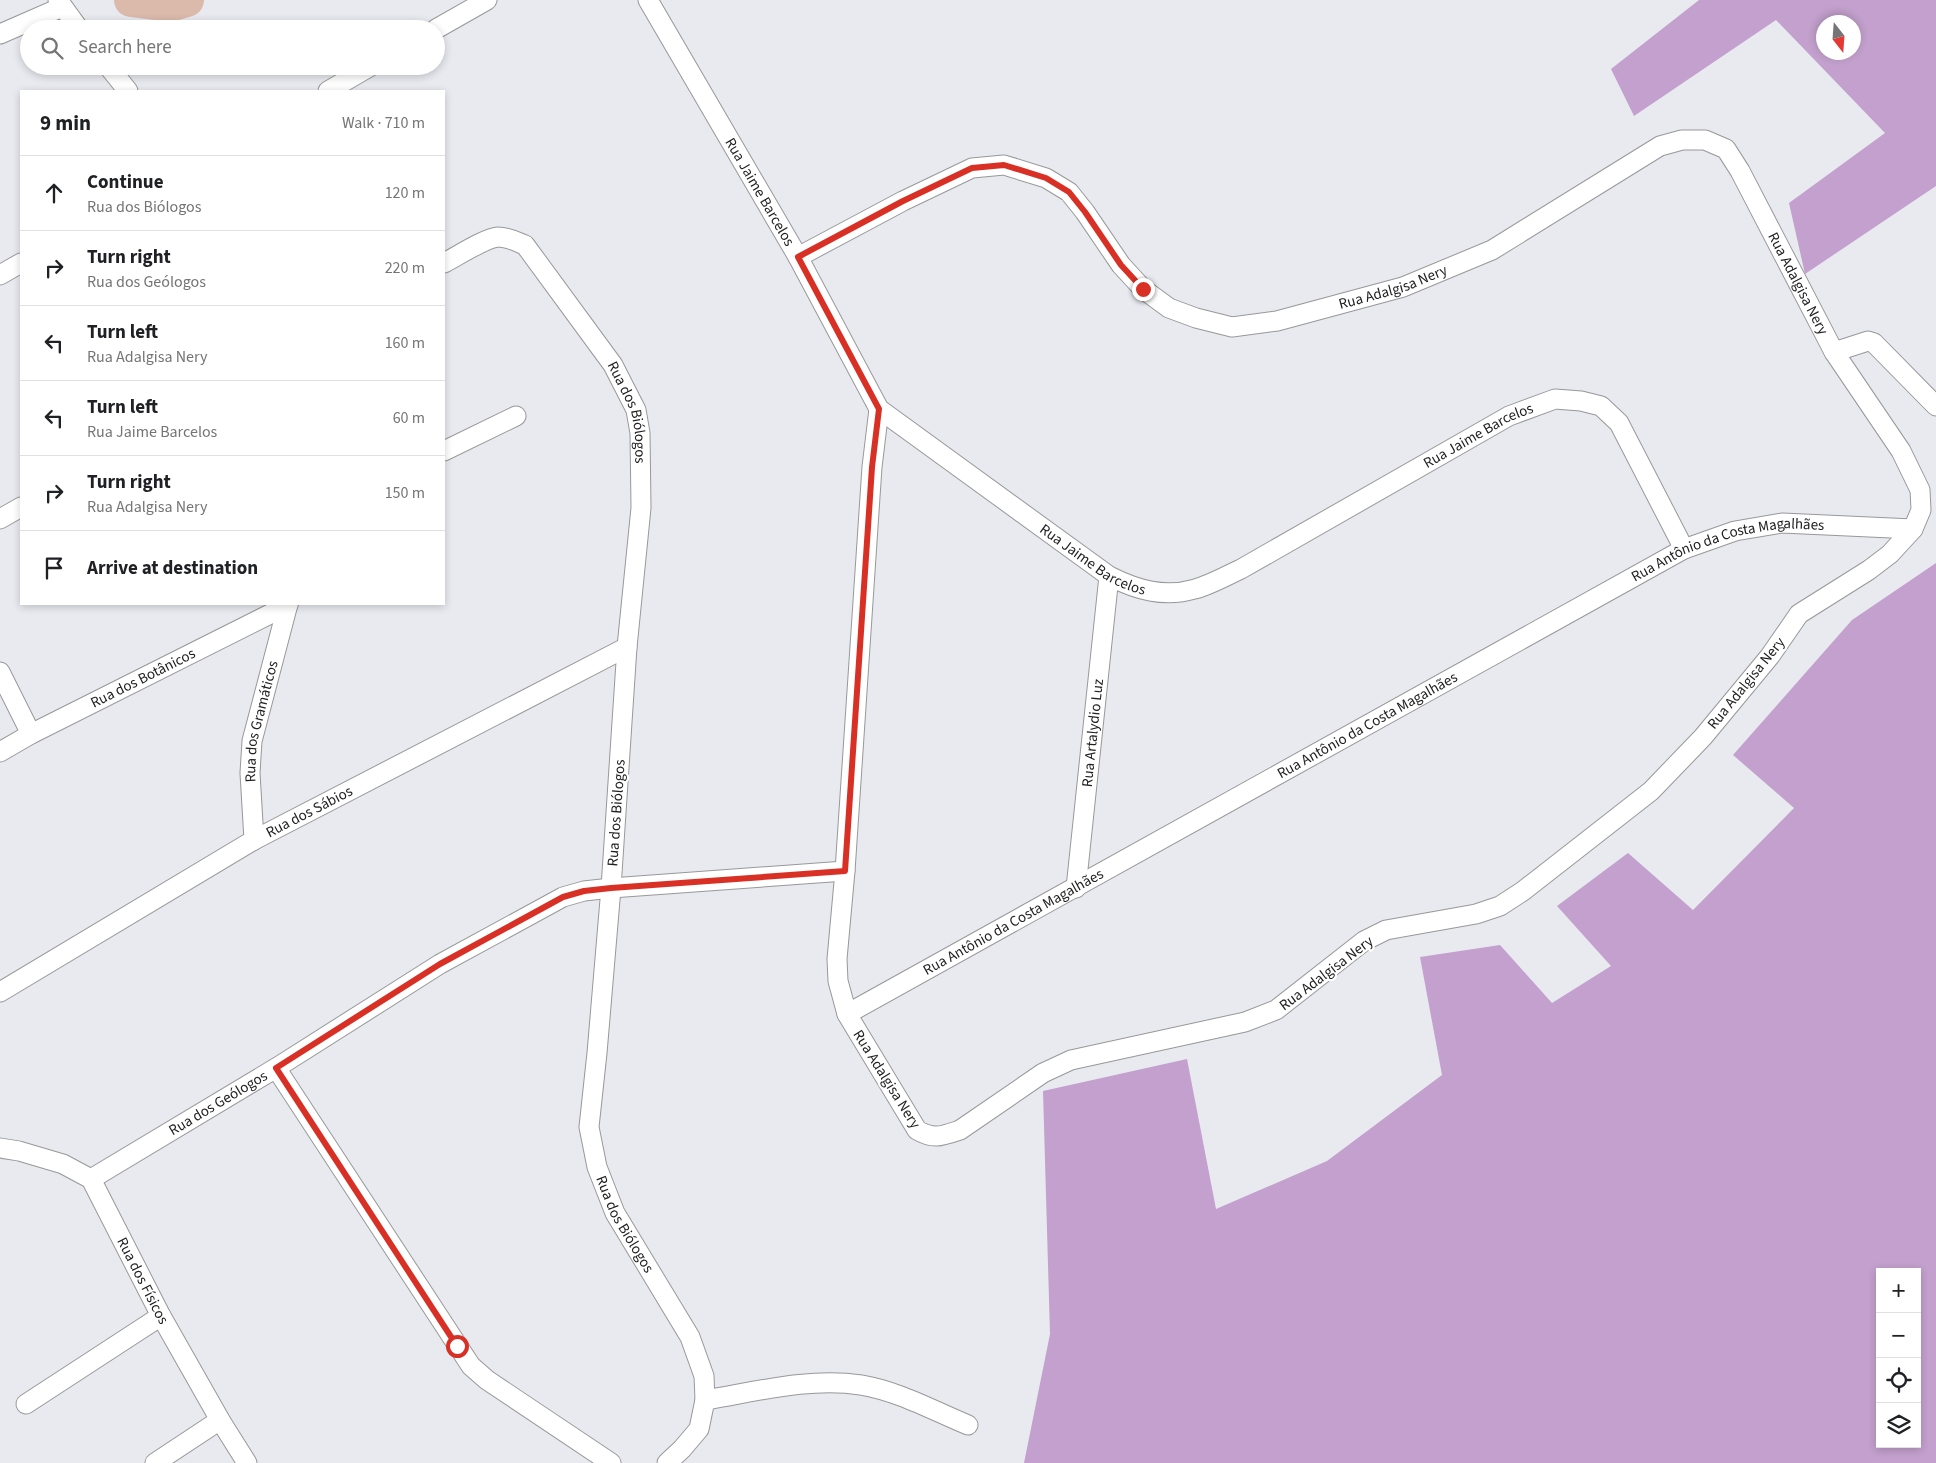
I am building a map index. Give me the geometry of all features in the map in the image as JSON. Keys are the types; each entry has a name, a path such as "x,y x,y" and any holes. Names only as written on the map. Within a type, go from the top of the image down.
{"street":[{"path":"445,24 487,0"},
{"name":"Rua Jaime Barcelos","path":"648,0 798,257 879,409 1109,576 1131,587 1158,594 1194,590 1241,569 1509,416 1556,399 1581,401 1601,406 1619,423 1684,549"},
{"path":"26,20 59,2 72,20"},
{"path":"0,34 20,23"},
{"path":"115,75 127,90"},
{"path":"330,90 356,75"},
{"name":"Rua Adalgisa Nery","path":"798,257 903,201 972,168 1004,165 1046,178 1069,192 1121,265 1143,289 1169,308 1232,328 1277,321 1403,287 1492,250 1660,146 1682,140 1705,140 1726,149 1740,170 1834,352 1901,451 1920,490 1921,510 1913,529 1890,554 1869,570 1799,614 1770,656 1703,737 1651,791 1500,906 1476,914 1386,930 1364,941 1276,1010 1245,1022 1071,1060 1043,1073 960,1130 944,1135 929,1136 917,1130 847,1014 838,981 837,959 845,871 872,467 879,409"},
{"name":"Rua dos Biólogos","path":"445,262 475,246 497,237 525,245 614,365 636,410 640,434 641,508 627,647 611,888 589,1127 597,1167 615,1213 690,1337 704,1376 704,1400 699,1429 682,1450 667,1463"},
{"path":"0,274 20,264"},
{"path":"1834,352 1868,341 1874,343 1936,406"},
{"path":"445,451 516,416"},
{"path":"0,519 20,508"},
{"name":"Rua Antônio da Costa Magalhães","path":"847,1014 1684,549 1735,531 1782,523 1913,529"},
{"name":"Rua Artalydio Luz","path":"1076,888 1109,576"},
{"name":"Rua dos Botânicos","path":"0,752 31,734 286,605"},
{"name":"Rua dos Gramáticos","path":"254,840 250,773 252,741 288,605"},
{"name":"Rua dos Sábios","path":"0,992 254,840 627,647"},
{"path":"0,672 31,734"},
{"name":"Rua dos Geólogos","path":"91,1179 276,1068 440,964 563,897 584,891 611,888 845,871"},
{"path":"276,1068 471,1366 487,1380 611,1463"},
{"path":"0,1148 19,1151 63,1164 91,1179"},
{"name":"Rua dos Físicos","path":"91,1179 161,1316 220,1420 247,1463"},
{"path":"26,1404 161,1316"},
{"path":"704,1400 814,1382 861,1385 899,1396 968,1425"},
{"path":"156,1463 220,1420"}],"shaded area":[{"path":"1699,0 1936,0 1936,186 1805,274 1789,203 1885,133 1776,20 1634,116 1611,69"},
{"path":"1936,563 1936,1463 1024,1463 1050,1334 1043,1091 1187,1059 1216,1209 1327,1161 1442,1075 1420,957 1500,945 1552,1003 1611,966 1557,906 1628,853 1693,910 1794,808 1733,755 1852,620"}],"waterway":[{"path":"131,0 170,5 187,0"}],"route":[{"path":"457,1346 276,1068 440,964 563,897 584,891 611,888 845,871 872,467 879,409 798,257 903,201 972,168 1004,165 1046,178 1069,192 1121,265 1143,289"}]}
